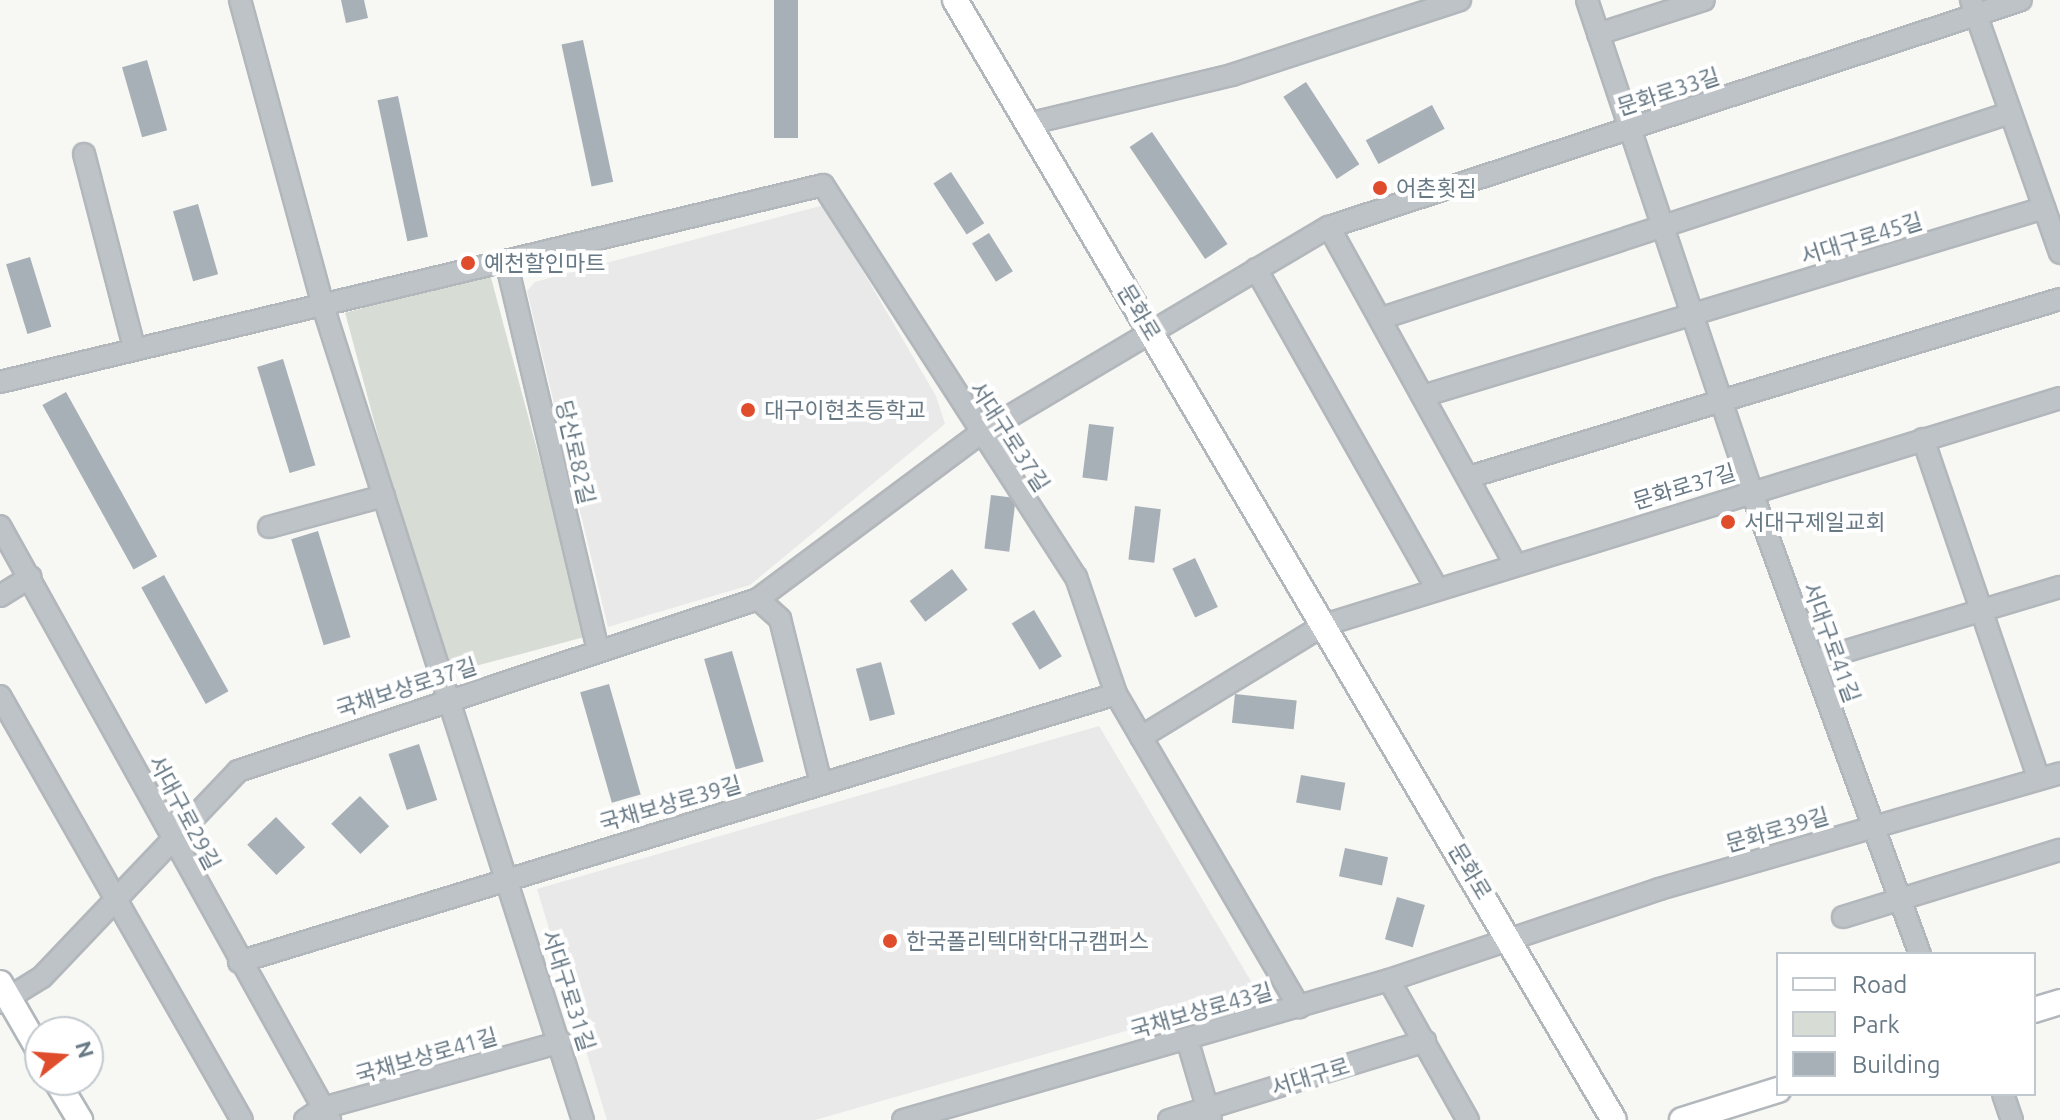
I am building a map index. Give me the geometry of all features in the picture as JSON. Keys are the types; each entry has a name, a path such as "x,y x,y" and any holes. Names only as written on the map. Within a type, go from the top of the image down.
{"main road":[{"name":"문화로","path":"955,0 1512,941 1614,1120"},
{"path":"3,994 24,1027"},
{"path":"2036,1009 2060,1002"},
{"path":"1682,1120 1776,1091"},
{"path":"66,1096 80,1120"}],"street":[{"name":"서대구로31길","path":"240,0 323,306 561,1042 583,1120"},
{"path":"1028,124 1232,75 1460,0"},
{"name":"서대구로41길","path":"1587,0 1751,490 1919,952"},
{"path":"1598,34 1704,0"},
{"name":"문화로33길","path":"1150,330 1329,227 1631,129 1973,8 2021,0"},
{"path":"1973,8 2060,253"},
{"path":"1382,318 2010,113"},
{"path":"84,154 134,348"},
{"name":"서대구로37길","path":"507,265 823,185 978,435 1076,577 1116,694 1299,1007"},
{"name":"서대구로45길","path":"1692,314 2044,208"},
{"path":"1329,227 1426,395 1515,564"},
{"path":"0,382 134,348 507,265"},
{"name":"당산로82길","path":"507,265 598,650"},
{"path":"1256,269 1437,589"},
{"path":"1469,477 2060,299"},
{"path":"1426,395 1692,314"},
{"name":"국채보상로37길","path":"3,994 42,977 114,896 238,771 449,698 758,599 978,435 1150,330"},
{"name":"문화로37길","path":"1324,625 1751,490 2060,398"},
{"path":"1923,439 2039,779"},
{"path":"269,527 384,496"},
{"name":"서대구로29길","path":"0,526 239,962 327,1114"},
{"path":"0,596 30,577"},
{"path":"1813,661 2060,587"},
{"path":"758,599 780,619 821,784"},
{"path":"1141,737 1324,625"},
{"name":"국채보상로39길","path":"239,962 507,876 1116,694"},
{"path":"0,696 242,1120"},
{"name":"문화로39길","path":"1512,941 1875,825 2060,773"},
{"path":"1843,917 2060,850"},
{"name":"국채보상로43길","path":"903,1120 1299,1007 1512,941"},
{"path":"1389,980 1468,1120"},
{"path":"1187,1039 1209,1114"},
{"name":"서대구로","path":"1169,1120 1209,1114 1425,1041"},
{"name":"국채보상로41길","path":"305,1120 561,1042"},
{"path":"2004,1096 2012,1120"}],"shaded area":[{"name":"대구이현초등학교","path":"824,205 936,396 945,424 750,585 608,627 527,291 535,282"},
{"name":"한국폴리텍대학대구캠퍼스","path":"1099,726 1258,993 815,1120 607,1120 537,889"}],"green space":[{"path":"490,274 587,636 442,675 345,313"}],"building":[{"path":"341,0 364,0 368,18 346,23"},
{"path":"774,0 798,0 798,138 774,138"},
{"path":"583,40 613,182 592,186 561,45"},
{"path":"147,60 167,130 142,137 122,67"},
{"path":"1306,82 1359,164 1337,179 1283,97"},
{"path":"398,96 428,237 407,241 377,100"},
{"path":"1432,105 1445,129 1378,164 1366,140"},
{"path":"1152,132 1227,244 1205,259 1130,147"},
{"path":"951,172 984,223 967,235 933,183"},
{"path":"198,204 218,274 193,281 173,211"},
{"path":"989,233 1013,271 996,282 972,244"},
{"path":"30,257 51,327 27,334 6,264"},
{"path":"283,359 315,465 290,473 257,367"},
{"path":"66,392 157,556 134,570 42,405"},
{"path":"1089,424 1114,427 1107,481 1082,478"},
{"path":"991,495 1016,498 1009,552 984,549"},
{"path":"1135,506 1161,509 1154,563 1128,560"},
{"path":"318,531 350,637 324,645 291,539"},
{"path":"1195,558 1218,607 1195,618 1172,569"},
{"path":"952,569 968,590 925,622 910,601"},
{"path":"164,575 228,691 206,704 141,588"},
{"path":"1034,610 1062,656 1040,670 1012,623"},
{"path":"732,651 764,762 736,770 704,659"},
{"path":"881,662 895,714 870,721 856,669"},
{"path":"609,684 641,795 612,803 580,692"},
{"path":"1235,694 1297,700 1294,729 1232,723"},
{"path":"419,744 437,800 407,810 389,754"},
{"path":"1301,775 1345,783 1340,810 1296,803"},
{"path":"360,796 389,826 360,854 331,824"},
{"path":"276,817 305,847 276,875 247,845"},
{"path":"1345,848 1388,857 1382,886 1339,876"},
{"path":"1397,897 1425,905 1413,947 1385,939"}],"place":[{"name":"어촌횟집","path":"1380,188"},
{"name":"예천할인마트","path":"468,263"},
{"name":"대구이현초등학교","path":"748,410"},
{"name":"서대구제일교회","path":"1728,522"},
{"name":"한국폴리텍대학대구캠퍼스","path":"890,941"}]}
